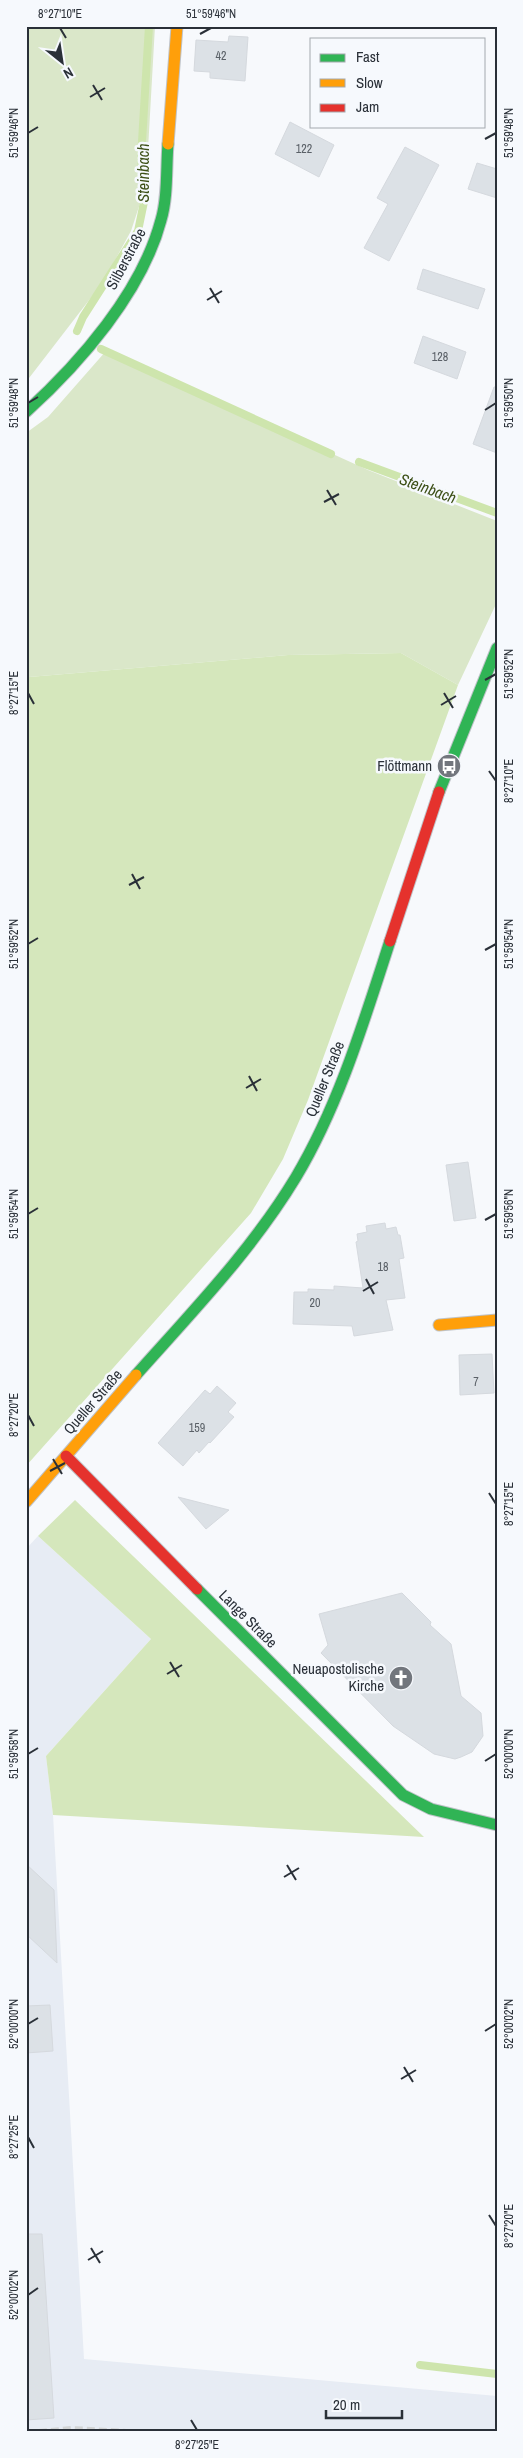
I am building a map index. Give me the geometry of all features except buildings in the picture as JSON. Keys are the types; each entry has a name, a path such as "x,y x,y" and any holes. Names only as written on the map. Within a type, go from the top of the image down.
{"street":[{"name":"Silberstraße","path":"26,412 47,395 78,359 120,303 150,254 157,238 162,218 177,26"},
{"name":"Queller Straße","path":"26,1502 236,1261 265,1224 302,1166 331,1107 348,1064 425,830 497,648"},
{"path":"439,1326 497,1320"},
{"name":"Lange Straße","path":"66,1456 403,1795 431,1808 497,1825"}],"shaded area":[{"path":"38,1536 151,1639 46,1756 53,1815 84,2359 497,2396 497,2432 26,2432 26,1549"}],"green space":[{"path":"26,26 155,26 146,185 131,231 103,282 26,382"},
{"path":"106,351 368,470 497,521 497,602 458,685 401,653 288,655 29,677 26,673 26,433 48,417"},
{"path":"401,653 458,685 308,1100 283,1159 251,1213 26,1466 26,673 29,677 288,655"},
{"path":"75,1500 424,1837 53,1815 46,1756 151,1639 38,1536"}],"waterway":[{"name":"Steinbach","path":"77,331 83,317 138,231 145,197 141,158 149,26"},
{"name":"Steinbach","path":"101,349 331,454"},
{"name":"Steinbach","path":"359,462 497,513"},
{"name":"Steinbach","path":"420,2365 497,2374"}],"railway":[{"path":"27,2432 72,2428 146,2432"}],"traffic: fast":[{"path":"26,412 47,393 107,325 139,273 152,247 161,220 166,192 168,144"},
{"path":"439,792 497,648"},
{"path":"136,1375 241,1255 279,1204 296,1177 338,1092 390,941"},
{"path":"197,1589 403,1795 431,1809 497,1825"}],"traffic: slow":[{"path":"168,144 177,26"},
{"path":"439,1325 497,1320"},
{"path":"26,1502 136,1375"}],"traffic: jam":[{"path":"390,941 439,792"},
{"path":"66,1456 197,1589"}],"place":[{"name":"Flöttmann","path":"449,766"},
{"name":"Neuapostolische Kirche","path":"401,1678"}]}
